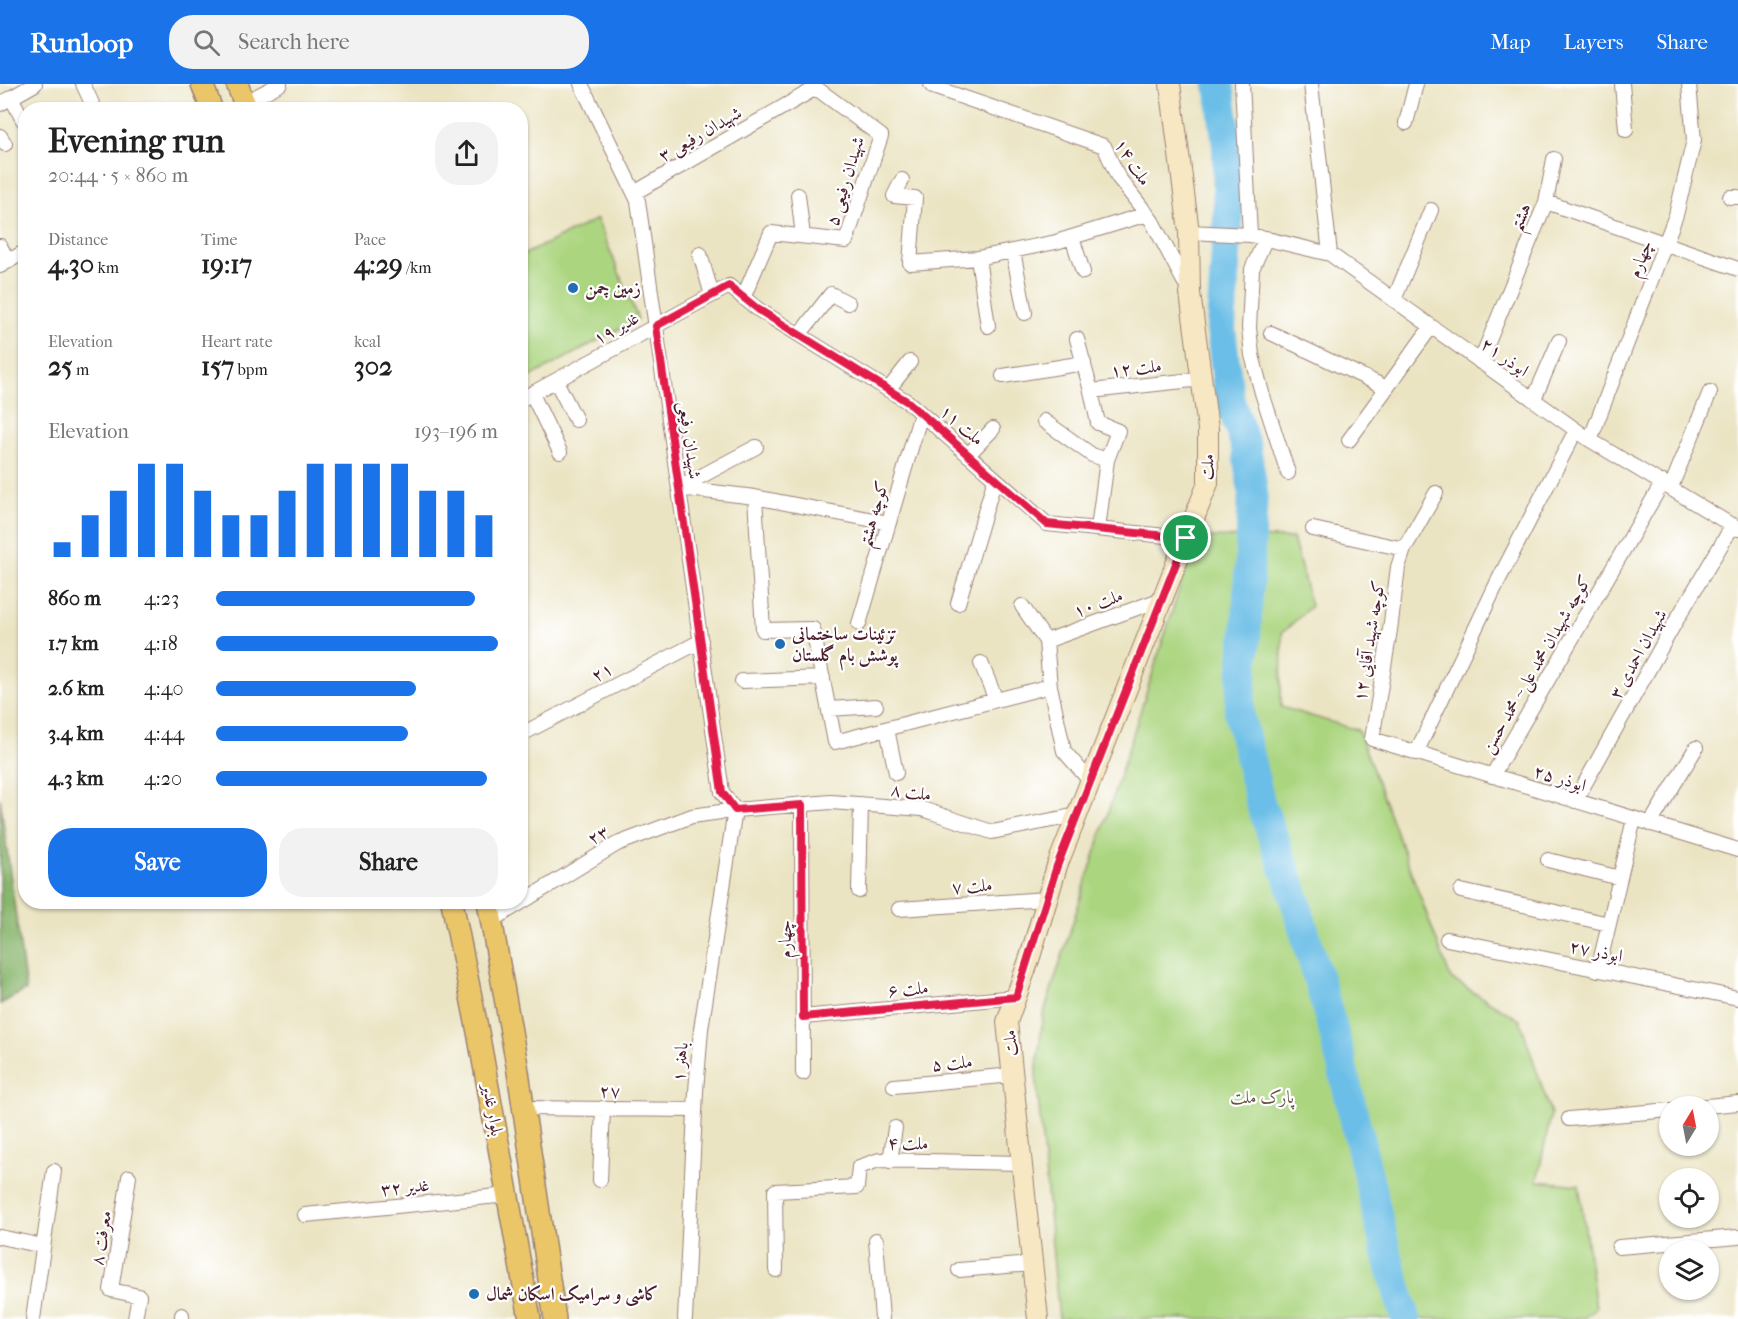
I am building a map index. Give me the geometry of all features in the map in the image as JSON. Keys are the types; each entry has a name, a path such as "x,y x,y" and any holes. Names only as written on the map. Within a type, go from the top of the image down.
{"main road":[{"path":"202,84 209,102"},
{"name":"ملت","path":"1038,1319 1007,1022 1057,866 1208,483 1208,429 1190,293 1189,232 1170,84"},
{"name":"بلوار غدیر","path":"453,909 530,1319"},
{"name":"بلوار غدیر","path":"489,911 523,1108 555,1319"}],"street":[{"path":"18,114 5,100 35,84"},
{"path":"83,84 91,102"},
{"path":"243,99 280,84"},
{"name":"شهیدان رفیعی","path":"581,84 638,201 722,792 735,810"},
{"name":"۱۴ ملت","path":"931,84 933,87 1104,146 1118,177 1147,214 1190,293"},
{"path":"1242,84 1248,235"},
{"path":"1311,84 1330,254"},
{"path":"1406,123 1416,84"},
{"path":"1622,84 1626,129"},
{"name":"چهارم","path":"1590,440 1676,215 1694,140 1689,84"},
{"name":"۳ شهیدان رفیعی","path":"634,193 816,88"},
{"name":"۵ شهیدان رفیعی","path":"743,298 771,233 846,241 881,136 816,88"},
{"path":"1546,202 1554,159"},
{"path":"902,180 894,196 915,198 910,262 978,258 1013,251 1071,237 1147,214"},
{"path":"798,195 803,236"},
{"name":"هشتم","path":"1480,362 1546,202 1738,269"},
{"path":"1394,300 1431,210"},
{"name":"۲۱ ابوذر","path":"1189,232 1248,235 1330,254 1590,440 1736,527"},
{"path":"1071,237 1083,272"},
{"path":"1266,238 1252,269 1250,328 1252,355 1288,473"},
{"path":"0,246 4,264 18,257"},
{"path":"1013,251 1025,313"},
{"path":"700,254 712,295"},
{"path":"978,258 988,326"},
{"name":"۱۹ غدیر","path":"528,396 729,286"},
{"name":"۱۱ ملت","path":"729,286 759,310 908,402 1047,524 1186,538"},
{"path":"799,335 831,294 848,303"},
{"path":"1349,440 1431,327"},
{"path":"1271,333 1387,388"},
{"name":"۱۲ ملت","path":"1077,339 1091,390 1202,379"},
{"path":"1534,399 1559,341"},
{"path":"888,390 910,362"},
{"path":"1004,376 1084,363"},
{"path":"556,381 576,420"},
{"path":"1091,390 1098,423 1118,431 1107,460 1098,529"},
{"name":"کوچه شهیدان محمد علی~ محمد حسن","path":"1492,776 1611,570 1667,485 1710,392"},
{"path":"528,400 560,452"},
{"name":"کوچه هشتم","path":"859,624 921,414"},
{"path":"1044,421 1092,455 1107,460"},
{"path":"968,455 993,429"},
{"path":"1416,753 1498,580 1576,430"},
{"path":"679,488 756,447"},
{"path":"958,603 995,479"},
{"path":"679,488 755,497 889,524"},
{"name":"کوچه شهید آقایی ۱۲","path":"1372,740 1398,567 1404,549 1436,493"},
{"path":"755,497 763,630 813,629 835,742 1050,686"},
{"name":"شهیدان احمدی ۳","path":"1575,801 1673,626 1736,527"},
{"path":"1313,529 1404,549"},
{"name":"ملت ۱۰","path":"1046,641 1162,600"},
{"path":"1022,606 1046,641 1050,686 1064,751 1090,781"},
{"name":"۲۱","path":"528,731 701,641"},
{"path":"981,663 996,700"},
{"path":"742,681 823,678"},
{"path":"829,709 876,706"},
{"path":"887,729 896,773"},
{"name":"ابوذر ۲۵","path":"1372,740 1738,850"},
{"path":"1650,824 1696,748"},
{"name":"۸ ملت","path":"735,810 831,802 922,809 993,832 1077,815"},
{"path":"859,891 861,804"},
{"name":"چهارم","path":"802,805 803,1073"},
{"name":"۲۳","path":"528,891 617,844 692,816 735,810"},
{"name":"باهنر ۱","path":"685,1319 701,1029 735,810"},
{"path":"1598,970 1634,819"},
{"path":"1548,860 1620,878"},
{"path":"1461,891 1609,924"},
{"name":"۷ ملت","path":"899,909 1047,899"},
{"name":"ابوذر ۲۷","path":"1448,939 1738,998"},
{"name":"۶ ملت","path":"803,1017 1016,997"},
{"name":"۵ ملت","path":"894,1086 1013,1076"},
{"path":"1719,1105 1738,1103"},
{"name":"۲۷","path":"523,1108 695,1110"},
{"path":"600,1180 603,1108"},
{"path":"1569,1119 1659,1111"},
{"path":"890,1161 895,1128"},
{"name":"۴ ملت","path":"776,1270 775,1191 857,1187 859,1167 879,1160 1022,1163"},
{"path":"33,1319 54,1171"},
{"name":"معرفت ۸","path":"129,1177 111,1290 139,1296 135,1319"},
{"name":"۳۲ غدیر","path":"305,1215 508,1195"},
{"path":"0,1237 44,1246"},
{"path":"1619,1247 1738,1237"},
{"path":"876,1240 882,1319"},
{"path":"959,1270 1032,1264"}],"green space":[{"name":"زمین چمن","path":"597,219 638,319 528,378 528,253"},
{"name":"پارک ملت","path":"1196,537 1293,538 1311,606 1282,633 1281,707 1358,730 1451,979 1520,1020 1551,1114 1537,1181 1579,1185 1596,1308 1583,1319 1059,1319 1036,1074 1043,1016"},
{"path":"0,798 26,990 0,1004"}],"waterway":[{"path":"1219,84 1227,146 1228,220 1221,328 1229,398 1246,447 1253,491 1246,636 1239,713 1260,802 1292,889 1335,1037 1386,1251 1406,1319"}],"place":[{"name":"زمین چمن","path":"573,288"},
{"name":"تزئینات ساختمانی پوشش بام گلستان","path":"780,644"},
{"name":"کاشی و سرامیک اسکان شمال","path":"474,1294"}],"route":[{"path":"729,286 759,310 908,402 1047,524 1186,538 1057,866 1016,997 803,1017 802,805 735,810 722,792 656,326 729,286"}]}
